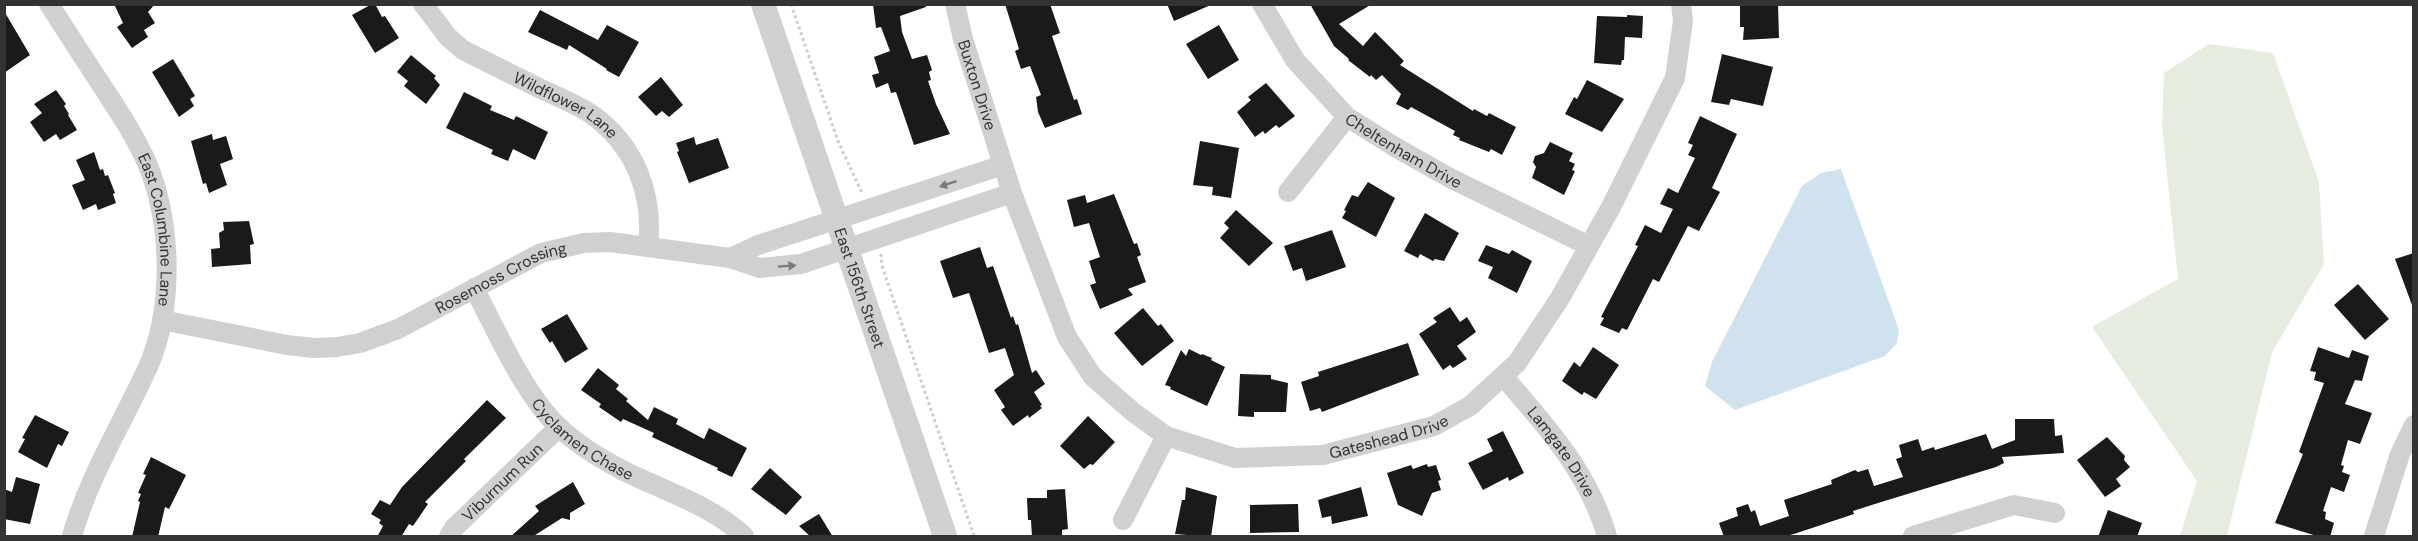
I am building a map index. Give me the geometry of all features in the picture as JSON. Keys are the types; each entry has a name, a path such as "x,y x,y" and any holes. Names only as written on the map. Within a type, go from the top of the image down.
{"street":[{"name":"East Columbine Lane","path":"49,4 132,132 147,164 166,239 168,260 162,320 148,366 90,482 72,537"},
{"name":"Wildflower Lane","path":"423,4 448,37 463,50 590,113 624,145 636,165 646,191 650,225 648,247"},
{"name":"East 156th Street","path":"763,4 945,537"},
{"name":"Buxton Drive","path":"955,4 963,39 1003,165"},
{"name":"Cheltenham Drive","path":"1262,4 1295,60 1347,117 1450,178 1589,246"},
{"name":"Gateshead Drive","path":"1003,165 1067,337 1093,377 1133,412 1167,436 1235,458 1323,455 1434,426 1470,406 1517,363 1560,298 1589,246 1675,78 1683,21 1681,4"},
{"path":"1288,192 1347,117"},
{"path":"730,258 758,244 1003,165"},
{"name":"Rosemoss Crossing","path":"162,320 287,345 314,348 337,347 360,343 398,329 541,253 561,247 610,242 730,258 760,268 801,264 1012,193"},
{"name":"Cyclamen Chase","path":"474,288 529,390 544,412 559,427 596,455 706,509 731,524 744,537"},
{"name":"Lamgate Drive","path":"1503,376 1577,467 1600,513 1607,537"},
{"path":"2374,537 2400,454 2414,424"},
{"name":"Viburnum Run","path":"449,537 454,528 559,427"},
{"path":"1124,520 1167,436"},
{"path":"1913,537 2014,505 2055,513"}],"path":[{"path":"791,4 838,141 862,192 867,210"},
{"path":"876,238 882,266 974,537"}],"shaded area":[{"path":"2209,44 2273,53 2319,182 2324,264 2272,352 2227,536 2180,536 2197,481 2092,327 2178,279 2162,126 2164,73"}],"water":[{"path":"1841,169 1899,330 1897,343 1885,356 1735,410 1705,386 1712,362 1802,186 1821,173"}],"building":[{"path":"114,4 155,4 148,12 155,23 144,30 148,37 132,48 117,27 123,23"},
{"path":"375,4 382,17 385,16 399,38 375,53 352,15"},
{"path":"873,4 925,4 926,7 900,16 902,32 912,59 927,55 932,70 929,72 931,80 928,81 950,134 914,145 896,92 891,93 888,83 876,88 872,75 879,73 874,57 890,51 881,27 876,28"},
{"path":"1005,4 1050,4 1060,33 1052,36 1074,100 1077,99 1082,114 1045,128 1038,112 1036,97 1041,95 1030,66 1021,69 1015,51 1019,49"},
{"path":"1167,4 1213,4 1174,21"},
{"path":"1310,4 1372,4 1339,24 1363,46 1375,32 1404,61 1400,65 1473,111 1474,109 1487,116 1489,113 1516,127 1502,155 1491,149 1489,152 1459,140 1460,138 1453,135 1455,131 1411,107 1408,110 1396,104 1401,94 1382,75 1376,80 1348,60 1334,46"},
{"path":"1740,4 1778,4 1779,38 1743,40 1744,27 1740,27"},
{"path":"540,10 598,40 607,25 639,42 619,77 569,45 567,50 528,32"},
{"path":"4,11 30,55 4,73"},
{"path":"1627,15 1643,16 1642,38 1625,37 1624,60 1621,65 1594,63 1597,16 1627,17"},
{"path":"1219,25 1239,60 1208,79 1186,44"},
{"path":"1722,54 1773,67 1763,106 1731,99 1729,105 1711,102"},
{"path":"411,55 436,76 434,78 440,85 426,104 404,86 408,81 397,72"},
{"path":"173,59 195,96 190,99 194,106 179,117 152,72"},
{"path":"661,77 683,105 669,117 662,111 656,116 638,97"},
{"path":"1587,80 1624,99 1602,132 1565,114 1574,97 1577,99"},
{"path":"1266,83 1295,116 1279,128 1276,125 1265,134 1263,131 1255,137 1237,112 1251,100 1248,97"},
{"path":"56,90 66,104 64,106 77,130 60,140 56,134 44,142 30,122 42,113 34,104"},
{"path":"464,92 492,106 490,110 514,120 516,116 548,132 535,160 513,149 508,161 491,154 493,150 446,128"},
{"path":"1700,116 1737,134 1712,188 1720,192 1699,231 1688,226 1659,282 1653,279 1627,330 1622,328 1619,333 1600,325 1604,318 1601,317 1638,246 1635,245 1645,225 1661,233 1673,209 1660,204 1668,188 1678,193 1695,158 1688,155 1693,145 1688,143"},
{"path":"212,134 213,140 226,136 233,159 220,164 227,185 209,193 206,183 203,184 191,141"},
{"path":"694,137 696,145 718,138 729,168 689,183 677,152 679,151 676,143"},
{"path":"1200,141 1239,148 1231,198 1212,195 1213,187 1193,185"},
{"path":"1550,142 1573,153 1569,161 1575,164 1572,170 1575,171 1564,195 1532,178 1536,167 1533,162 1535,156 1544,153"},
{"path":"94,152 100,170 103,169 105,176 108,175 116,203 98,210 96,204 83,210 72,185 85,180 76,160"},
{"path":"1368,182 1395,198 1376,237 1342,218 1352,195 1358,197"},
{"path":"1114,194 1134,244 1137,243 1141,255 1137,257 1146,282 1128,289 1133,295 1100,309 1090,285 1096,283 1089,261 1100,257 1089,223 1074,227 1067,200 1085,195 1087,203"},
{"path":"1236,210 1273,243 1249,266 1220,238 1229,228 1224,223"},
{"path":"1425,213 1459,233 1444,261 1435,259 1433,261 1420,254 1418,258 1404,251"},
{"path":"249,221 254,244 250,245 251,264 212,267 211,249 220,248 219,233 224,230 223,222"},
{"path":"1332,230 1346,267 1306,281 1302,268 1293,271 1284,246"},
{"path":"1486,245 1509,254 1512,250 1532,261 1517,293 1488,278 1493,267 1478,261"},
{"path":"980,247 987,268 993,266 1011,318 1013,316 1016,325 1018,324 1032,373 1036,370 1045,384 1034,392 1042,408 1013,426 1001,410 1005,407 994,390 1014,375 1005,348 989,353 969,293 953,298 940,261"},
{"path":"2414,253 2414,304 2412,305 2395,259"},
{"path":"2358,284 2389,319 2365,340 2334,305"},
{"path":"1450,307 1460,322 1467,317 1476,332 1457,346 1467,359 1453,368 1450,365 1443,370 1419,334 1437,322 1433,318"},
{"path":"1143,308 1158,326 1161,324 1174,341 1142,366 1114,333"},
{"path":"567,314 588,349 565,363 552,341 550,343 541,329"},
{"path":"1408,343 1419,375 1322,412 1320,408 1310,411 1301,382 1319,376 1318,372"},
{"path":"1593,347 1619,365 1596,399 1584,392 1582,395 1562,381 1574,362 1580,367"},
{"path":"2318,347 2349,358 2352,350 2369,356 2362,381 2355,380 2345,404 2372,413 2360,444 2348,440 2341,465 2344,466 2342,472 2350,475 2344,492 2331,487 2323,511 2326,512 2325,519 2334,523 2330,537 2320,537 2275,523 2303,454 2299,452 2324,383 2314,380 2316,372 2310,371"},
{"path":"1189,349 1212,358 1211,360 1225,367 1207,406 1165,385 1181,350 1186,356"},
{"path":"598,368 619,385 616,389 648,420 654,407 678,419 676,424 704,439 709,428 747,448 732,477 652,437 654,433 623,419 621,422 599,407 601,404 581,390"},
{"path":"1240,374 1271,375 1271,379 1288,383 1286,412 1254,412 1254,417 1238,416"},
{"path":"487,400 506,418 425,502 428,504 413,526 409,524 401,537 377,537 383,526 379,523 381,520 371,514 380,500 390,505 402,487"},
{"path":"35,415 69,432 62,446 58,444 47,468 18,452 25,439 22,438"},
{"path":"1088,416 1115,442 1093,465 1090,464 1084,469 1060,446"},
{"path":"2015,419 2054,419 2055,436 2062,435 2064,453 2002,457 2004,463 1996,467 1853,511 1854,514 1794,534 1781,537 1724,537 1719,523 1738,516 1736,508 1748,504 1751,512 1755,510 1760,526 1789,516 1784,500 1832,484 1831,480 1855,470 1858,472 1868,469 1874,486 1903,477 1896,459 1902,457 1899,445 1918,439 1922,451 1934,447 1935,450 1986,434 1992,449 2015,440"},
{"path":"1503,431 1524,473 1509,481 1508,477 1483,490 1468,463 1493,451 1487,439"},
{"path":"2107,437 2125,456 2124,460 2130,467 2116,479 2121,486 2105,497 2077,460"},
{"path":"151,457 186,475 169,509 165,507 158,537 132,537 140,502 138,501 141,494 138,493"},
{"path":"1427,464 1428,467 1436,465 1441,480 1438,481 1441,490 1432,493 1422,516 1398,505 1387,473 1411,465 1413,469"},
{"path":"770,468 802,497 786,515 751,489"},
{"path":"16,477 40,484 30,524 4,519 4,489 12,492"},
{"path":"573,482 585,504 570,513 570,520 562,518 532,537 510,537 539,511 535,506"},
{"path":"1186,487 1217,496 1211,537 1175,534 1182,500 1185,500"},
{"path":"1361,487 1368,516 1332,524 1331,516 1322,518 1318,500"},
{"path":"1065,489 1068,529 1062,530 1062,537 1032,537 1031,520 1028,520 1027,498 1047,498 1047,490"},
{"path":"1298,504 1299,532 1250,533 1250,505"},
{"path":"2108,510 2142,523 2137,537 2098,537"},
{"path":"819,514 833,537 811,537 799,526"}]}
